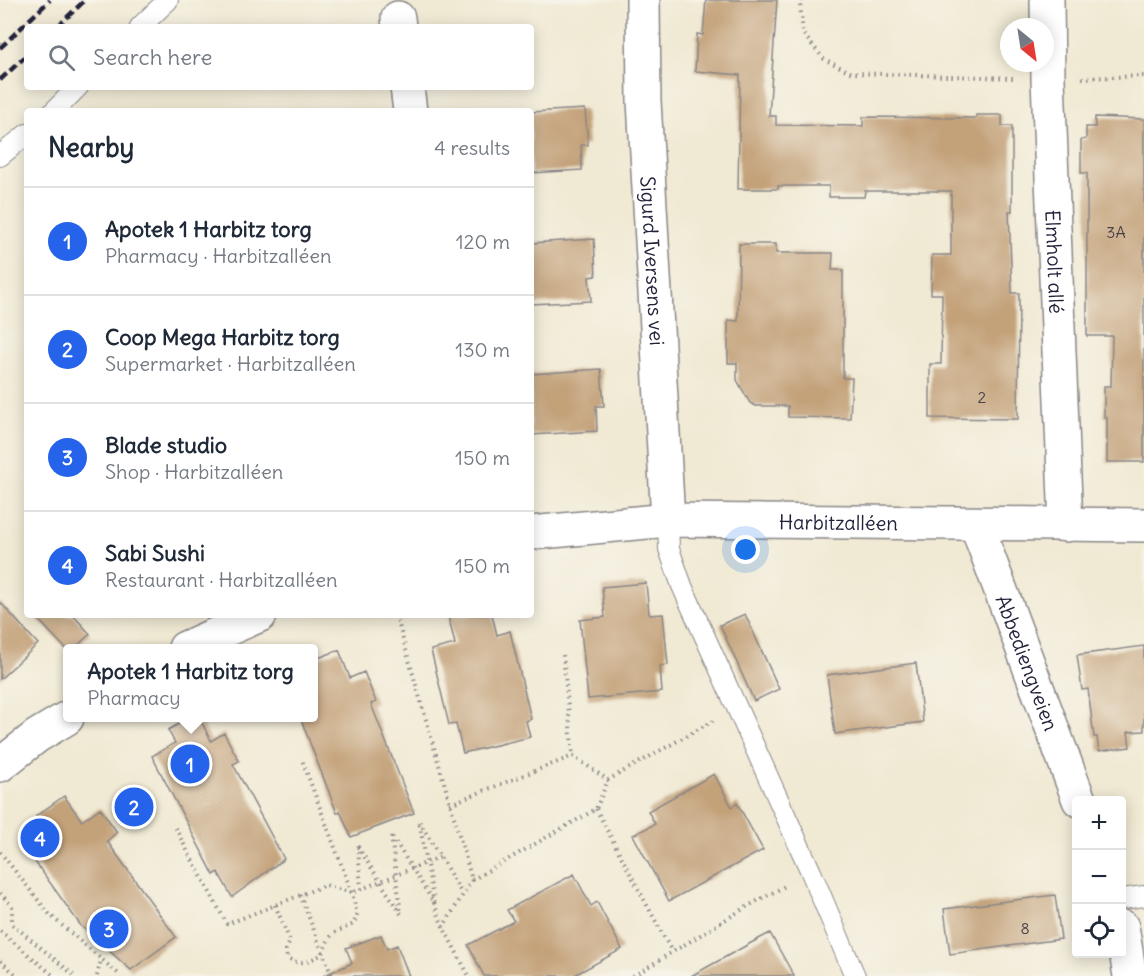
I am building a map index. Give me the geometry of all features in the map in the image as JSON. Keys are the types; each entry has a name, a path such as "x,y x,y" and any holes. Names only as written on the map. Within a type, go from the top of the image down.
{"street":[{"name":"Sigurd Iversens vei","path":"643,0 644,101 668,520"},
{"name":"Elmholt allé","path":"1047,0 1048,79 1066,525"},
{"path":"407,90 410,108"},
{"name":"Harbitzalléen","path":"534,533 668,520 1144,525"},
{"name":"Abbediengveien","path":"976,524 1077,796"},
{"path":"194,644 253,618"},
{"path":"0,765 37,736 63,720"},
{"path":"1126,952 1130,976"}],"lane":[{"path":"143,24 168,0"},
{"path":"57,108 75,90"},
{"path":"0,156 24,136"},
{"path":"668,520 669,549 675,567 855,976"},
{"path":"1126,898 1144,896"}],"path":[{"path":"802,0 800,4 803,34 824,59 852,73 1048,79 1144,76"},
{"path":"397,618 472,880"},
{"path":"563,655 573,756 608,780"},
{"path":"443,927 472,880 596,809 608,780 737,707"},
{"path":"450,804 573,756"},
{"path":"275,905 290,941 286,950 287,958 295,963 304,962 323,954 328,938 333,933 354,924 357,914 352,893 302,760"},
{"path":"596,809 672,952"},
{"path":"462,894 419,820 434,903 443,927 469,976"},
{"path":"175,828 227,924 326,885 352,893 440,857"},
{"path":"361,889 358,847 401,914 391,835 434,903"},
{"path":"0,852 50,915 121,976"},
{"path":"633,976 747,906 811,872"},
{"path":"0,893 12,906 12,924 75,976"},
{"path":"300,895 332,976"},
{"path":"0,931 54,976"},
{"path":"97,976 101,959"},
{"path":"0,961 18,976"}],"building":[{"path":"706,0 777,0 769,116 776,116 776,125 863,126 863,117 976,118 976,115 1002,115 1002,126 1012,126 1012,211 1009,211 1012,293 1019,293 1018,419 930,418 930,364 941,364 942,294 931,294 932,255 951,255 951,191 865,191 864,197 829,197 829,186 738,189 740,75 695,71 697,34 703,35"},
{"path":"585,109 588,145 581,145 582,170 534,173 534,112"},
{"path":"1095,117 1144,119 1144,462 1107,462 1104,386 1111,386 1112,336 1087,336 1087,173 1081,173 1081,140 1086,139 1086,127 1095,127"},
{"path":"594,239 596,276 589,277 591,301 534,304 534,243"},
{"path":"739,244 776,244 776,253 833,253 832,270 843,270 843,378 852,378 850,418 788,417 788,406 756,406 750,403 737,380 737,363 728,363 728,320 738,321"},
{"path":"601,369 604,406 596,406 597,431 534,435 534,374"},
{"path":"646,583 650,615 663,614 668,665 660,666 662,692 588,699 580,620 605,617 602,587"},
{"path":"0,602 38,644 0,679"},
{"path":"745,614 779,689 754,701 720,625"},
{"path":"37,618 76,618 90,634 79,644 63,646"},
{"path":"449,618 493,618 497,635 510,631 531,719 526,721 530,737 463,753 456,724 449,725 431,650 455,644"},
{"path":"1144,646 1144,731 1128,732 1130,747 1099,751 1097,737 1094,737 1088,689 1082,690 1077,655"},
{"path":"339,650 350,678 364,672 376,702 371,704 414,813 351,837 340,811 337,813 302,722 318,722 318,658"},
{"path":"916,663 923,722 835,734 827,675"},
{"path":"182,722 202,722 211,741 224,733 239,761 233,764 284,859 232,897 218,872 214,875 152,756 175,743 168,730"},
{"path":"714,774 732,807 737,803 763,850 669,901 633,835 655,824 648,811"},
{"path":"64,796 82,821 100,808 117,832 107,841 176,937 131,970 81,926 23,845 45,828 36,816"},
{"path":"574,874 591,906 597,902 622,949 573,976 484,976 468,945 514,921 507,910"},
{"path":"1055,895 1061,939 950,954 944,909"},
{"path":"770,933 794,976 691,976 749,944"},
{"path":"381,935 387,949 397,945 409,976 323,976 352,963 346,948"}],"railway":[{"path":"25,24 50,0"},
{"path":"60,24 85,0"},
{"path":"0,48 24,25"},
{"path":"0,80 24,58"}],"place":[{"name":"Apotek 1 Harbitz torg","path":"190,764"},
{"name":"Coop Mega Harbitz torg","path":"134,807"},
{"name":"Sabi Sushi","path":"40,838"},
{"name":"Blade studio","path":"109,929"}]}
